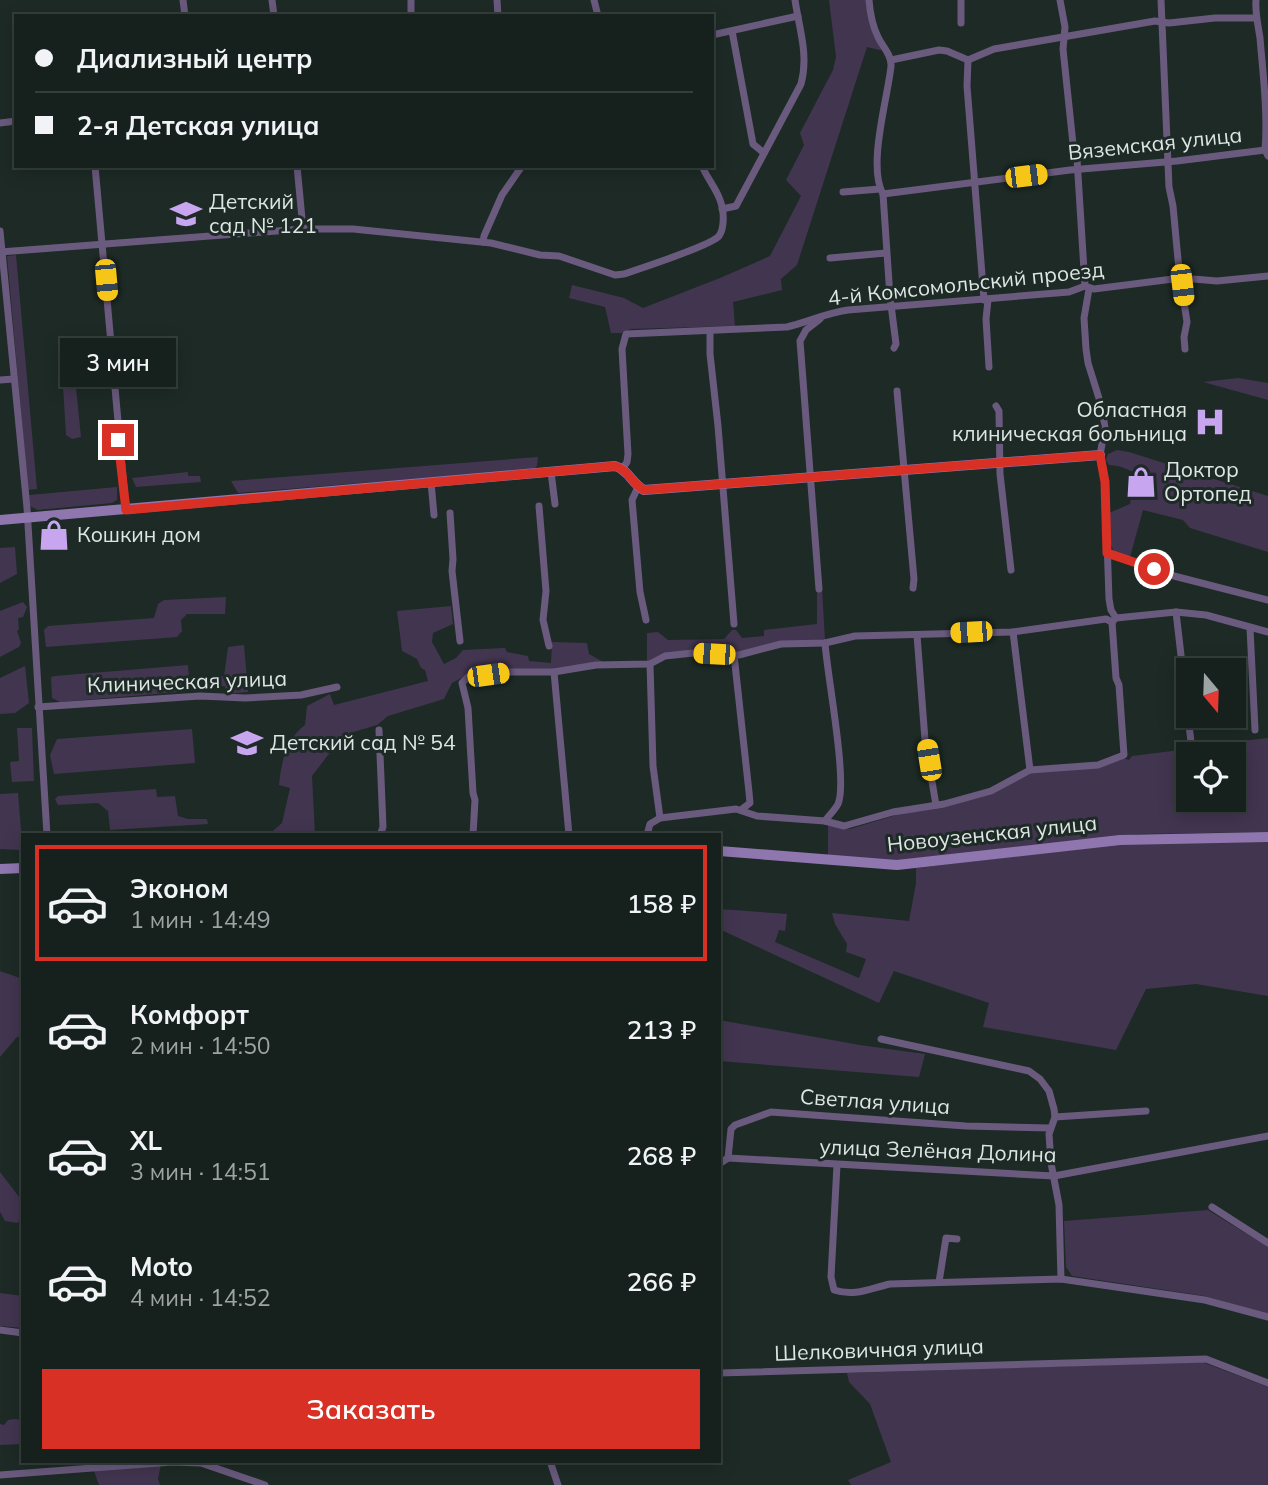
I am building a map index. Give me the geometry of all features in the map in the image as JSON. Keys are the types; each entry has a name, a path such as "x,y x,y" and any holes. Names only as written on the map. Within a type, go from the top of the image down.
{"street":[{"path":"722,209 736,206 801,84 804,55 795,0"},
{"path":"869,0 877,35 891,60 878,142 896,344 894,348"},
{"path":"961,0 961,23"},
{"path":"1060,0 1065,27 1063,49 1078,170 1087,287 1084,318 1087,363 1102,408 1105,428 1100,455 1105,482 1111,620"},
{"path":"1161,0 1169,187 1174,206 1187,322 1185,349"},
{"path":"1256,0 1264,82 1266,153"},
{"path":"714,35 798,16"},
{"path":"891,60 939,50 968,60 994,49 1155,22 1215,18 1266,21"},
{"path":"732,31 752,144 764,153"},
{"path":"968,60 967,86 986,300 989,367"},
{"name":"Вяземская улица","path":"842,191 882,192 1266,153"},
{"path":"95,168 126,510"},
{"path":"297,168 303,229"},
{"path":"483,242 502,195 521,168"},
{"path":"1,252 303,229 353,229 483,242 540,255 559,256 615,275 624,274 709,245 721,234 723,222 720,199 703,168"},
{"path":"0,231 27,517 47,833"},
{"path":"830,258 887,253"},
{"name":"4-й Комсомольский проезд","path":"623,468 628,454 622,349 626,334 787,327 803,324 821,315 891,306 1069,292 1087,287 1181,278 1217,281 1268,276"},
{"path":"819,589 800,341 806,330 821,315"},
{"path":"710,331 734,624"},
{"path":"0,380 14,379"},
{"path":"897,391 913,588"},
{"path":"996,407 999,411 1001,490 1011,570"},
{"path":"0,520 615,466 623,468 638,487 644,490 1100,455"},
{"path":"551,472 555,504"},
{"path":"431,482 434,515"},
{"path":"638,487 632,500 640,592 646,620"},
{"path":"539,506 546,591 543,620 549,646"},
{"path":"450,513 452,571 460,641"},
{"path":"1107,553 1174,576 1268,600"},
{"path":"1176,612 1191,742"},
{"path":"473,833 475,800 468,708 462,682 468,677 508,672 554,672 596,664 650,664 665,656 693,653 734,655 781,644 818,641 825,643 855,636 998,630 1013,632 1176,612 1206,615 1268,632"},
{"name":"Новоузенская улица","path":"660,818 742,809 757,816 825,821 844,826 893,812 936,805 991,791 1030,770 1098,765 1124,755 1111,620"},
{"path":"1250,628 1255,730"},
{"path":"1013,632 1030,770"},
{"path":"916,635 925,740 936,805"},
{"path":"825,643 837,734 841,791 838,803 825,821"},
{"path":"734,655 750,792 750,803 742,809"},
{"path":"648,833 650,824 660,818 653,766 650,664"},
{"path":"554,672 569,833"},
{"name":"Клиническая улица","path":"38,707 200,695 245,698 300,695 337,687"},
{"path":"379,730 383,827 381,833"},
{"name":"Новоузенская улица","path":"721,851 897,865 1121,841 1268,837"},
{"path":"0,869 21,868"},
{"path":"881,1039 1029,1071 1040,1079 1049,1091 1055,1117 1050,1128 1059,1205 1061,1279"},
{"path":"1055,1117 1146,1111"},
{"name":"Светлая улица","path":"728,1158 731,1129 734,1125 771,1112 966,1126 1050,1128"},
{"name":"улица Зелёная Долина","path":"728,1158 1054,1176 1268,1136"},
{"path":"721,1163 728,1158"},
{"path":"837,1165 831,1243 831,1277 834,1290 864,1293 890,1284 1061,1279 1205,1300 1268,1317"},
{"path":"1212,1207 1268,1243"},
{"path":"939,1282 946,1238 957,1239"},
{"path":"0,1330 21,1333"},
{"name":"Шелковичная улица","path":"721,1373 1206,1359 1268,1383"},
{"path":"0,1475 159,1463"},
{"path":"201,1463 265,1485"},
{"path":"551,1463 558,1485"}],"shaded area":[{"path":"829,0 868,0 884,51 867,47 797,265 781,279 782,290 733,302 735,326 631,329 611,333 605,307 569,298 572,285 624,298 643,308 770,256 801,196 786,180 804,145 800,133 833,70 836,57"},
{"path":"16,255 37,489 28,490 7,256"},
{"path":"1238,378 1268,383 1268,400 1203,382"},
{"path":"72,382 76,388 81,437 72,439 66,435 63,386"},
{"path":"1117,450 1268,496 1268,552 1190,528 1183,520 1143,510 1130,557 1113,550 1109,513 1130,504 1138,489 1144,490 1148,478 1109,465 1106,460 1108,454"},
{"path":"538,457 534,469 238,493 231,481"},
{"path":"188,472 188,476 200,476 201,482 136,487 132,478"},
{"path":"117,487 117,500 112,503 38,510 30,506 29,495"},
{"path":"15,547 17,574 0,583 0,548"},
{"path":"822,588 825,640 781,642 737,653 691,652 647,662 647,633 658,632 668,640 724,639 732,630 736,630 742,638 764,636 764,630 817,624 817,592"},
{"path":"226,597 225,614 187,614 181,620 182,631 177,637 46,647 44,630 48,626 154,618 158,604 164,600"},
{"path":"23,602 27,607 23,617 18,618 17,631 21,643 19,647 0,657 0,611"},
{"path":"451,606 453,624 433,633 432,642 444,664 456,658 463,650 505,648 507,652 528,656 529,661 551,663 552,642 587,643 589,654 605,663 549,670 467,675 452,683 444,699 388,716 377,725 350,733 338,742 312,776 315,833 270,833 282,823 290,788 279,785 281,768 289,744 305,725 307,706 330,694 334,705 428,681 425,670 417,659 402,651 397,611"},
{"path":"244,645 248,692 225,694 225,686 219,686 218,676 224,676 228,647"},
{"path":"188,665 190,691 60,702 52,698 51,677 55,676"},
{"path":"25,666 29,703 15,713 0,714 0,678"},
{"path":"17,728 32,728 34,781 12,782 10,762 19,761"},
{"path":"192,729 195,763 54,774 50,755 57,739"},
{"path":"1268,738 1268,832 1139,834 899,861 828,856 828,824 850,829 903,813 944,807 1034,772 1123,758 1129,760 1132,756 1176,750 1176,812 1246,812 1246,742 1232,742"},
{"path":"156,789 157,797 175,796 178,816 207,819 208,824 110,830 108,811 98,803 58,805 55,799 58,796"},
{"path":"18,793 21,854 20,850 0,849 0,794"},
{"path":"1268,840 1268,996 1196,984 1146,989 1116,1050 983,1027 989,1003 894,971 879,1003 721,930 721,909 787,914 785,931 779,930 775,942 859,978 866,959 846,952 847,944 832,913 909,921 916,868 1121,844"},
{"path":"0,971 21,978 21,1035 0,1057"},
{"path":"721,1020 925,1054 919,1077 721,1061"},
{"path":"0,1172 21,1199 21,1220 17,1223 5,1221 0,1212"},
{"path":"1208,1210 1268,1247 1268,1314 1205,1296 1072,1276 1066,1267 1064,1221"},
{"path":"0,1293 21,1296 21,1328 0,1326"},
{"path":"1202,1362 1268,1387 1268,1485 851,1485 848,1480 891,1462 870,1404 849,1382 847,1373"},
{"path":"8,1420 21,1420 21,1444 0,1445 0,1424 4,1425"},
{"path":"161,1464 158,1479 160,1485 99,1485 94,1471"}],"place":[{"name":"Детский сад № 121","path":"186,214"},
{"name":"Областная клиническая больница","path":"1210,422"},
{"name":"Доктор Ортопед","path":"1141,482"},
{"name":"Кошкин дом","path":"54,535"},
{"name":"Детский сад № 54","path":"247,743"}],"route":[{"path":"118,440 126,510 615,466 623,468 638,487 644,490 1100,455 1105,482 1107,553 1154,569"}]}
